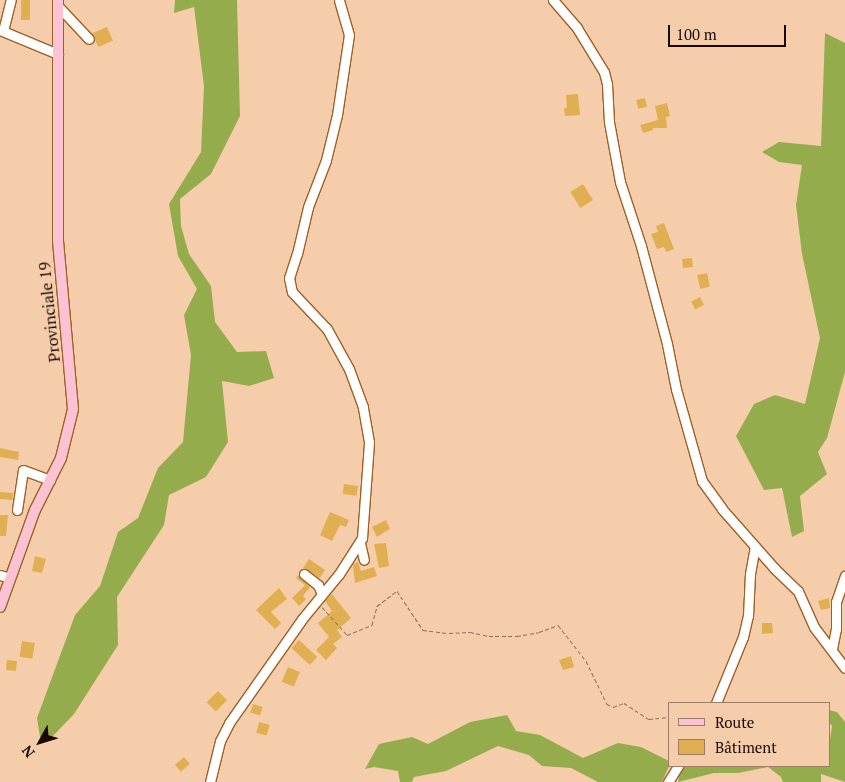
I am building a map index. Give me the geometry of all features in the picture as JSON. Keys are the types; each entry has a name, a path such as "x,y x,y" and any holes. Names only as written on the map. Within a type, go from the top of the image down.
{"main road":[{"name":"Provinciale 19","path":"0,607 5,577 50,480 67,438 72,409 58,241 58,3"}],"street":[{"path":"11,0 2,30 58,54"},
{"path":"339,0 349,35 336,115 326,160 308,207 298,254 289,278 292,292 327,329 348,370 363,407 369,442 360,543 364,560"},
{"path":"552,0 577,28 604,72 607,84 609,122 620,182 662,326 698,469 710,493 755,546 798,590 814,627 845,668"},
{"path":"58,3 89,40"},
{"path":"17,510 23,470 50,480"},
{"path":"210,782 220,741 229,723 252,688 360,543"},
{"path":"716,702 743,638 748,616 750,574 755,546"},
{"path":"304,574 318,585 320,598"},
{"path":"832,649 836,629 836,602 845,576"},
{"path":"668,782 677,767"}],"path":[{"path":"320,598 347,635 372,625 377,606 397,591 423,630 449,633 470,632 489,636 517,636 539,632 558,625 586,661 607,704 613,706 624,703 650,719 668,717"}],"green space":[{"path":"175,0 237,0 240,116 211,174 180,199 181,226 189,254 211,286 215,322 237,352 266,351 274,378 249,386 222,381 228,442 206,477 169,495 164,525 117,597 118,645 74,714 51,738 40,737 37,718 75,615 100,586 118,532 138,518 158,468 183,442 191,355 184,315 197,289 178,256 169,204 201,152 204,86 194,7 174,13"},
{"path":"825,33 845,43 845,372 827,438 818,452 827,474 800,496 804,531 792,537 782,488 764,490 736,436 754,404 775,395 805,404 820,338 802,254 796,205 802,165 779,162 762,152 779,142 821,146"},
{"path":"830,710 837,712 845,722 845,782 821,774 821,782 783,782 781,777 768,767 830,767 832,726 830,723"},
{"path":"507,715 516,731 540,735 583,758 618,743 641,747 668,760 669,767 662,782 598,782 571,768 542,766 529,755 498,746 446,771 414,777 412,782 400,782 398,771 374,767 365,769 379,744 412,737 428,744 470,722"},
{"path":"681,767 768,767 738,773 714,773 678,782"}],"building":[{"path":"21,0 30,0 30,20 21,20"},
{"path":"107,27 113,41 98,47 92,33"},
{"path":"578,94 580,115 565,116 564,108 567,108 566,95"},
{"path":"645,98 647,107 638,109 636,100"},
{"path":"667,103 670,116 666,117 667,128 653,128 653,130 643,133 640,125 658,120 655,106"},
{"path":"583,184 593,200 580,208 570,192"},
{"path":"664,223 674,249 666,252 664,247 657,249 651,234 658,232 656,226"},
{"path":"692,258 693,267 683,268 682,259"},
{"path":"707,273 710,287 700,289 697,275"},
{"path":"700,297 704,305 695,310 691,302"},
{"path":"0,448 19,452 18,460 0,457"},
{"path":"344,484 358,486 356,496 343,494"},
{"path":"0,492 13,493 12,500 0,499"},
{"path":"330,512 349,520 346,527 340,525 332,541 320,535"},
{"path":"0,515 8,515 6,536 0,536"},
{"path":"386,520 390,529 377,537 372,527"},
{"path":"386,543 389,566 379,568 374,544"},
{"path":"35,556 46,559 42,573 32,571"},
{"path":"309,559 325,570 320,578 303,568"},
{"path":"358,562 361,571 374,567 377,576 355,583 353,564"},
{"path":"298,575 310,587 303,596 306,599 299,606 292,598 305,585 296,578"},
{"path":"279,588 287,599 271,612 281,623 275,629 256,610"},
{"path":"332,594 351,618 337,630 342,637 333,644 337,648 326,660 316,650 329,637 318,623 332,611 325,601"},
{"path":"829,598 830,608 821,610 818,601"},
{"path":"762,623 772,623 773,633 762,634"},
{"path":"299,640 317,657 310,665 291,648"},
{"path":"22,641 35,643 32,659 19,657"},
{"path":"571,656 574,667 563,670 559,660"},
{"path":"7,660 17,661 16,671 6,670"},
{"path":"288,667 300,672 294,687 282,682"},
{"path":"218,691 227,700 216,712 207,702"},
{"path":"253,704 263,707 260,716 250,713"},
{"path":"259,722 270,725 267,735 256,733"},
{"path":"184,757 190,764 181,772 175,765"}]}
